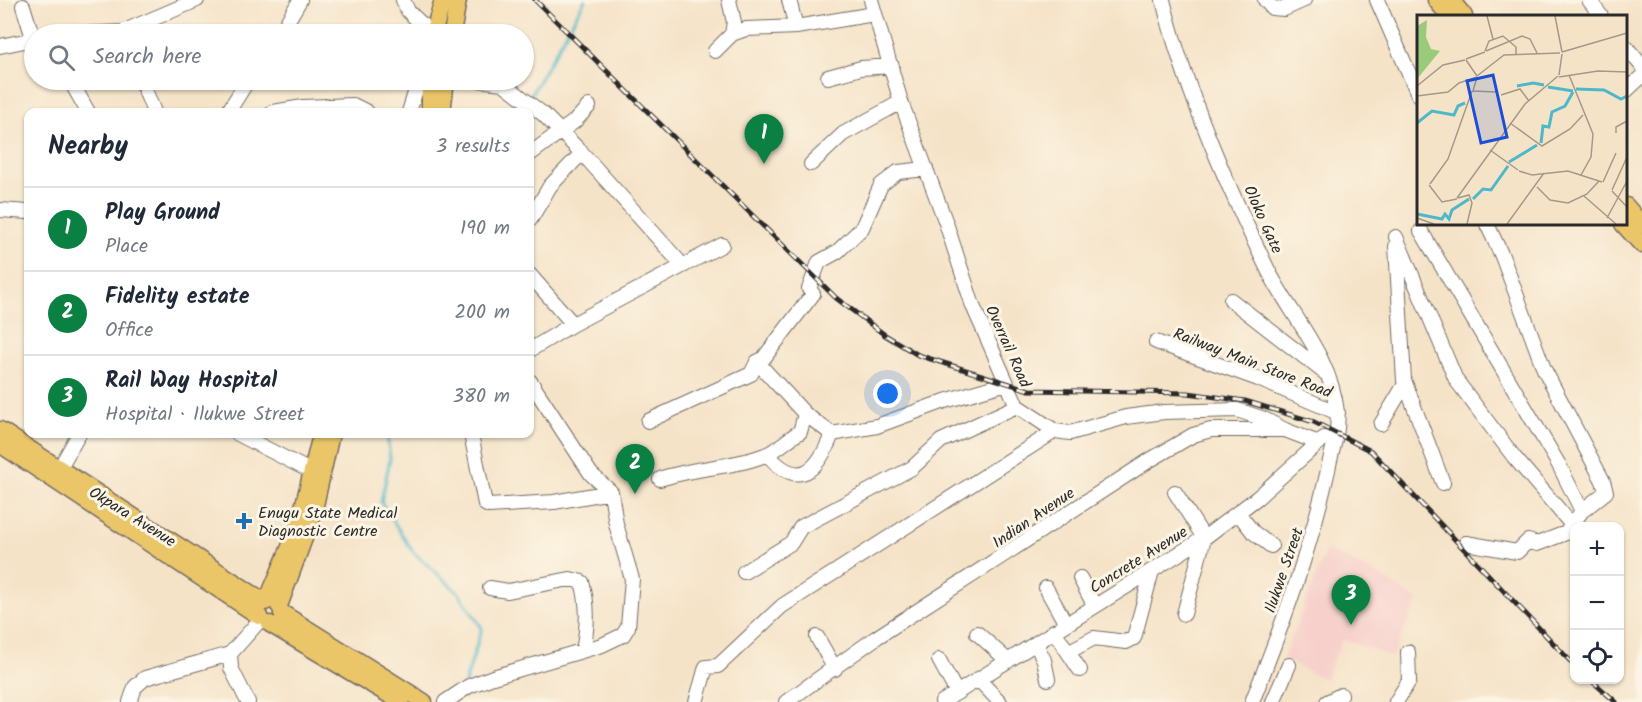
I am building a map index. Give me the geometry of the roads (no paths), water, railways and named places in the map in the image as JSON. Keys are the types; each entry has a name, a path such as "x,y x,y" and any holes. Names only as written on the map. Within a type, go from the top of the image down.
{"main road":[{"path":"435,24 443,0"},
{"path":"454,24 458,0"},
{"path":"1436,0 1448,15"},
{"path":"1451,0 1463,15"},
{"path":"430,90 430,108"},
{"path":"442,108 445,90"},
{"path":"1627,207 1642,225"},
{"path":"1624,225 1642,245"},
{"name":"Okpara Avenue","path":"0,430 59,469 88,494"},
{"path":"269,612 298,528 320,438"},
{"path":"269,612 314,514 330,438"},
{"name":"Okpara Avenue","path":"0,444 88,494 269,612 401,702"},
{"name":"Okpara Avenue","path":"269,612 424,702"}],"street":[{"path":"142,24 197,0"},
{"path":"286,24 300,0"},
{"path":"403,0 408,11 422,24"},
{"path":"729,0 734,22 732,34"},
{"path":"789,0 796,27"},
{"name":"Oloko Gate","path":"1163,0 1203,121 1241,209 1268,269 1298,317 1327,374 1337,420 1333,445"},
{"path":"1265,0 1272,8 1284,9 1304,0"},
{"path":"1377,0 1417,90"},
{"path":"1588,0 1600,15"},
{"path":"23,6 29,24"},
{"path":"715,51 732,34 746,29 796,27 873,7"},
{"name":"Overrail Road","path":"873,7 901,102 983,334 1017,406 1055,431"},
{"path":"0,46 24,42"},
{"path":"1627,48 1642,66"},
{"path":"828,77 861,68 892,66"},
{"path":"1627,90 1642,76"},
{"path":"76,90 86,108"},
{"path":"145,90 152,108"},
{"path":"230,108 242,90"},
{"path":"410,108 416,90"},
{"path":"513,90 543,114 582,153 683,266"},
{"path":"811,164 843,134 901,102"},
{"path":"297,108 353,105 359,108"},
{"path":"534,151 589,106"},
{"path":"534,212 550,186 582,153"},
{"path":"648,421 751,374 757,362 763,359 797,318 813,294 809,288 817,265 837,252 862,228 881,185 898,172 926,169"},
{"path":"0,210 24,212"},
{"path":"1487,225 1502,256 1544,369 1603,481 1606,492 1582,511 1574,522"},
{"path":"1421,231 1560,465 1582,511"},
{"path":"1443,483 1405,384 1396,237 1456,380 1514,458 1570,523"},
{"path":"534,348 573,324 722,245"},
{"path":"534,280 573,324"},
{"path":"1232,300 1327,374"},
{"name":"Railway Main Store Road","path":"1156,342 1258,379 1337,420"},
{"path":"757,362 805,414 832,434 876,426 945,401 1007,383"},
{"path":"1381,424 1405,384"},
{"path":"446,702 463,690 612,640 622,635 628,627 632,579 616,524 611,492 591,474 534,387"},
{"path":"744,572 791,543 801,527 912,468 940,441 1017,406"},
{"path":"696,702 706,667 718,666 782,606 1055,431 1081,431 1126,417 1164,412 1237,410 1264,419 1285,430"},
{"path":"660,479 684,470 768,455 787,438 800,432 805,414"},
{"name":"Concrete Avenue","path":"942,702 1204,538 1238,513 1319,443 1337,420"},
{"name":"Indian Avenue","path":"786,702 877,637 1150,460 1193,435 1211,430 1285,430 1319,443"},
{"path":"768,455 776,464 796,475 809,472 826,451 832,434"},
{"path":"59,469 77,438"},
{"path":"246,438 312,472"},
{"path":"472,438 484,504 489,506 554,502 611,492"},
{"name":"Ilukwe Street","path":"1254,701 1303,570 1317,521 1333,445"},
{"path":"1175,492 1204,538 1184,614"},
{"path":"1238,513 1257,536 1271,546"},
{"path":"1466,543 1517,552 1528,541 1537,544 1566,533 1570,528"},
{"path":"1068,652 1094,638 1126,642 1134,638 1152,571"},
{"path":"1080,578 1094,605"},
{"path":"490,588 508,591 570,579 582,582 587,599 588,627 583,650"},
{"path":"1046,588 1068,652 1080,670"},
{"path":"130,702 135,687 145,678 230,654 269,612"},
{"path":"977,633 1008,661"},
{"path":"817,637 834,669"},
{"path":"1036,644 1044,660 1048,679"},
{"path":"1396,702 1409,681 1408,652"},
{"path":"230,654 231,668 248,702"},
{"path":"939,660 957,693"},
{"path":"1273,702 1289,665"},
{"path":"978,679 1000,702"},
{"path":"1328,702 1341,695"}],"waterway":[{"path":"534,89 585,0"},
{"path":"529,98 534,90"},
{"path":"387,438 390,459 381,502 413,552 459,593 482,628 465,683"}],"railway":[{"path":"535,0 836,298 885,335 918,355 1029,390 1188,393 1245,401 1314,422 1371,451 1570,661"},
{"path":"1596,684 1616,702"}],"place":[{"name":"Play Ground","path":"764,164"},
{"name":"Fidelity estate","path":"635,494"},
{"name":"Enugu State Medical Diagnostic Centre","path":"244,521"},
{"name":"Rail Way Hospital","path":"1351,625"}]}
